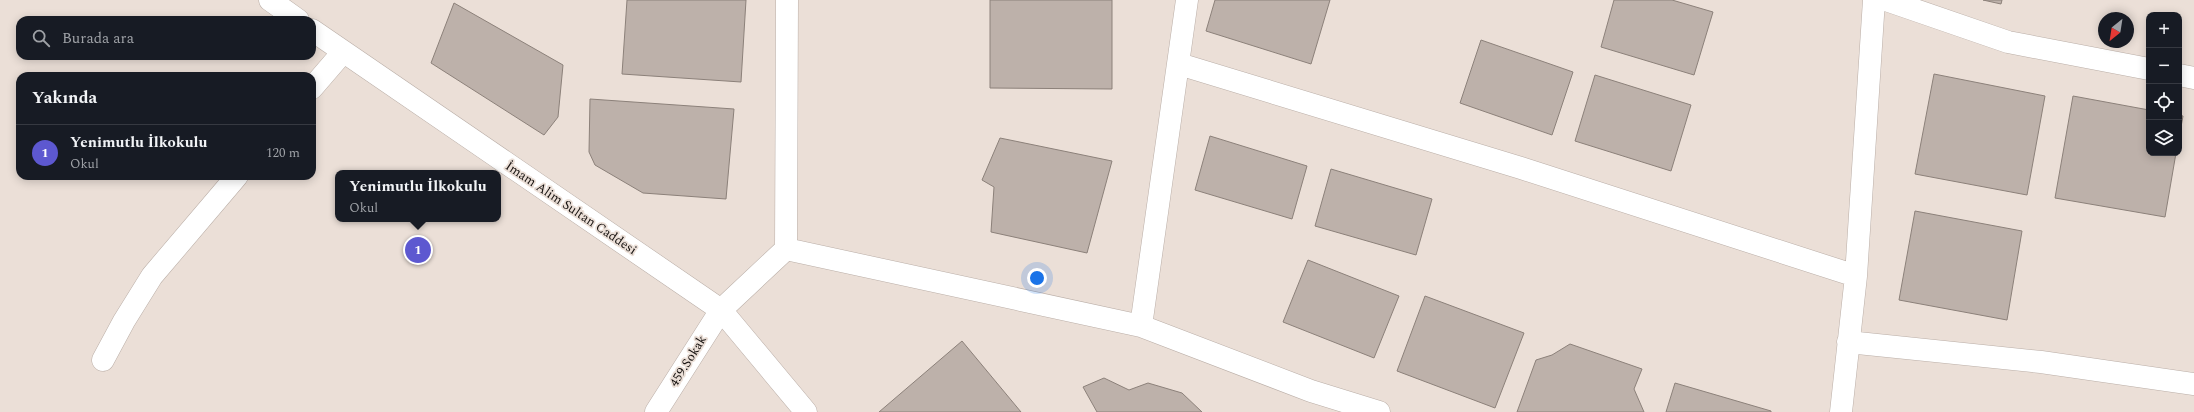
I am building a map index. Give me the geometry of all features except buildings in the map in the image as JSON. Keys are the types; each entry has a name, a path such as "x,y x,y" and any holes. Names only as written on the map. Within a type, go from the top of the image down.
{"street":[{"path":"270,0 292,16"},
{"path":"787,0 786,248 1141,326 1311,391 1379,412"},
{"path":"1141,326 1187,0"},
{"path":"1841,412 1856,276 1874,0"},
{"path":"1886,0 2008,42 2146,68"},
{"name":"İmam Alim Sultan Caddesi","path":"316,33 721,310 806,412"},
{"path":"316,83 343,52"},
{"path":"1179,64 1521,168 1856,276"},
{"path":"2182,76 2194,78"},
{"path":"103,360 124,321 152,276 234,180"},
{"name":"459.Sokak","path":"656,412 721,310 786,248"},
{"path":"1848,342 2042,362 2194,384"},
{"path":"1311,391 1320,412"}],"place":[{"name":"Yenimutlu İlkokulu","path":"418,250"}]}
